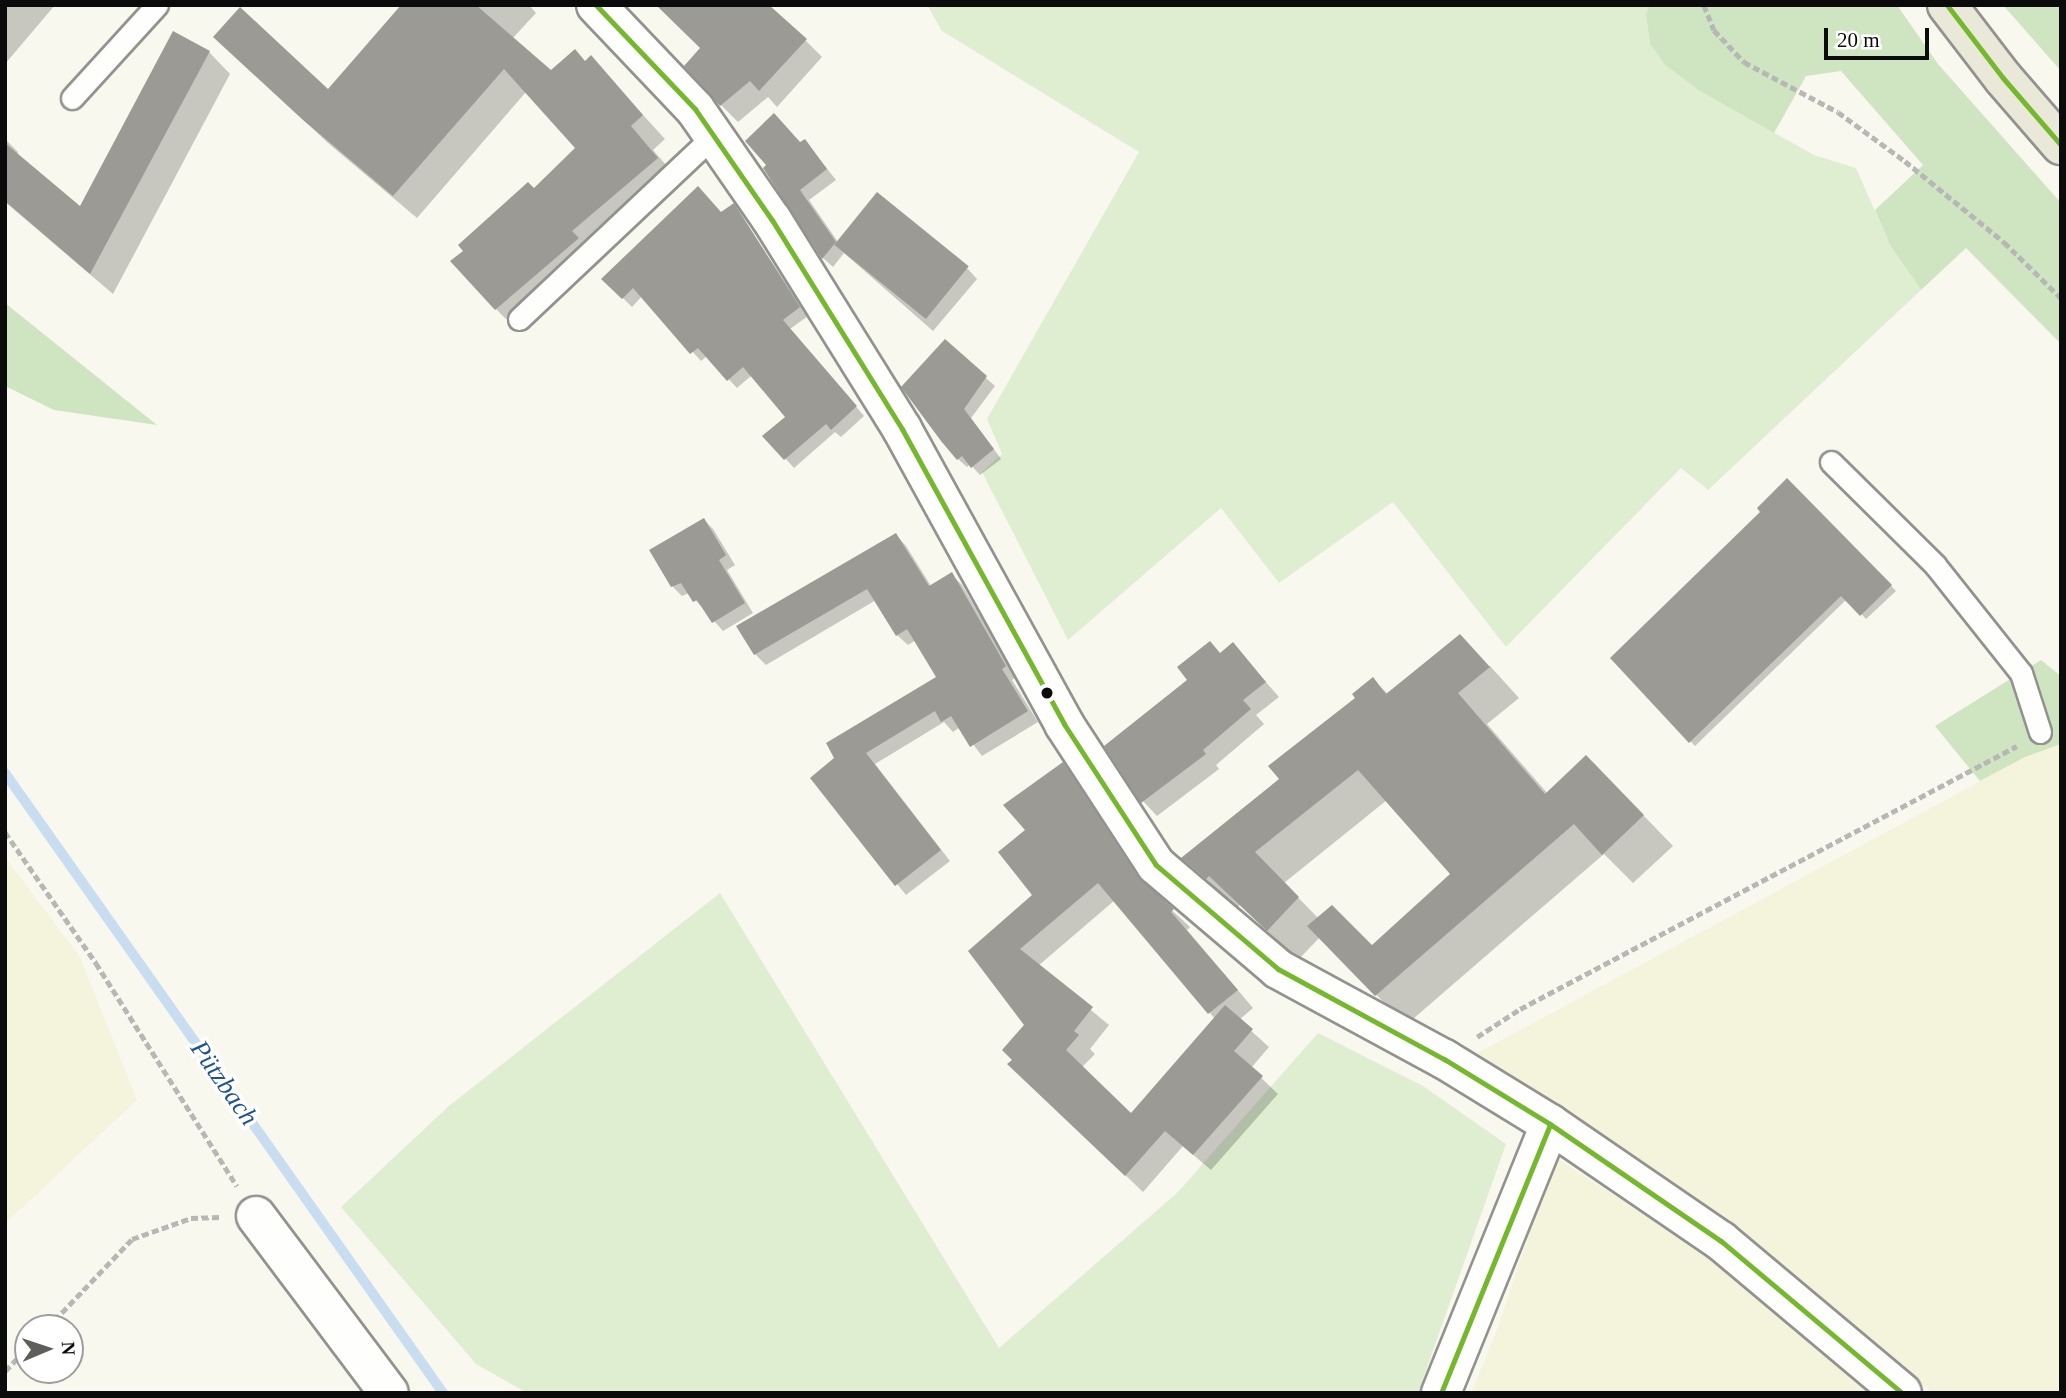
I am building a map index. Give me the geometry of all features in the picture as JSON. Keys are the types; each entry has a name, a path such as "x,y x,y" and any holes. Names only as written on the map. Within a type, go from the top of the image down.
{"main road":[{"path":"1947,5 2003,78 2061,145"}],"street":[{"path":"596,5 695,109 772,220 902,429 1064,724 1156,865 1278,969 1444,1059 1550,1124 1721,1241 1902,1393"},
{"path":"1441,1393 1550,1124"},
{"path":"256,1216 389,1393"}],"lane":[{"path":"72,98 157,5"},
{"path":"519,319 713,135"},
{"path":"1831,461 1935,565 2021,673 2040,733"}],"path":[{"path":"1704,5 1714,30 1744,62 1838,112 1905,161 2004,242 2061,298"},
{"path":"1444,1059 1520,1009 1988,763 2040,733"},
{"path":"5,832 96,963 256,1216"},
{"path":"60,1314 132,1239 191,1218 256,1216"}],"green space":[{"path":"927,5 1649,5 1646,15 1650,44 1665,65 1698,90 1814,155 1856,168 1890,245 1921,290 1708,490 1681,468 1506,647 1393,502 1279,583 1221,508 1068,640 982,472 1002,454 987,419 1139,152 942,31"},
{"path":"1649,5 1897,5 1938,64 2061,203 2061,344 1966,248 1921,290 1890,245 1875,210 1923,165 1841,71 1806,76 1774,133 1698,90 1665,65 1650,44 1646,15"},
{"path":"2003,5 2061,5 2061,71"},
{"path":"5,303 157,425 54,410 5,386"},
{"path":"2041,660 2061,676 2061,744 2025,757 1980,781 1935,726"},
{"path":"2061,744 2061,1393 1933,1393 1734,1232 1472,1056 2025,757"},
{"path":"5,857 80,957 137,1100 5,1224"},
{"path":"720,893 999,1348 1178,1192 1318,1033 1423,1086 1506,1144 1418,1393 527,1393 476,1364 341,1207 450,1105"},
{"path":"1555,1157 1699,1250 1869,1393 1471,1393 1496,1332"}],"building":[{"path":"401,5 476,5 551,70 575,49 585,61 591,55 643,115 631,126 658,158 572,231 579,238 495,310 450,261 463,251 458,245 528,182 534,188 575,148 504,69 393,196 303,120 213,37 240,7 328,89"},
{"path":"656,5 769,5 807,39 759,91 750,81 720,106 684,66 700,48"},
{"path":"173,31 210,51 90,274 5,201 5,143 80,206"},
{"path":"774,113 800,142 805,139 827,169 800,190 836,242 822,259 763,168 766,165 745,141"},
{"path":"698,186 721,212 734,203 800,307 783,320 857,406 831,430 826,424 784,460 762,436 785,417 743,367 727,381 698,348 690,354 633,288 622,299 601,279"},
{"path":"877,192 969,266 926,319 834,245"},
{"path":"945,339 987,376 964,409 994,449 971,468 962,456 957,460 901,387"},
{"path":"1787,478 1892,585 1860,616 1841,596 1689,743 1610,658 1760,512 1757,508"},
{"path":"704,518 726,555 719,560 745,603 712,623 697,600 693,602 681,583 671,587 649,550"},
{"path":"896,533 929,586 952,572 1006,666 1002,669 1028,711 970,747 951,716 941,722 935,711 866,753 941,850 895,886 810,778 834,758 826,743 936,677 907,629 896,636 867,589 754,655 736,626"},
{"path":"1460,634 1490,667 1458,693 1545,794 1586,755 1644,815 1602,855 1574,824 1375,996 1307,926 1332,905 1372,945 1450,874 1358,770 1255,852 1299,897 1267,931 1209,876 1206,879 1181,858 1279,779 1268,766 1355,698 1352,694 1373,677 1386,694"},
{"path":"1210,641 1220,653 1233,642 1266,682 1243,700 1251,709 1203,750 1206,754 1141,803 1104,746 1187,680 1177,667"},
{"path":"1063,762 1138,877 1174,909 1171,912 1238,990 1208,1014 1098,883 1020,949 1093,1007 1074,1031 1079,1035 1066,1050 1131,1113 1225,1005 1253,1029 1234,1051 1263,1076 1193,1155 1165,1131 1125,1176 1007,1064 1012,1060 1002,1050 1024,1025 968,951 1032,895 998,852 1025,830 1003,805"}],"waterway":[{"name":"Pützbach","path":"5,773 443,1393"}],"transit line":[{"path":"596,5 695,109 772,220 902,429 1064,724 1156,865 1278,969 1444,1059 1550,1124 1721,1241 1902,1393"},
{"path":"1947,5 2003,78 2061,145"},
{"path":"1441,1393 1550,1124"}]}
